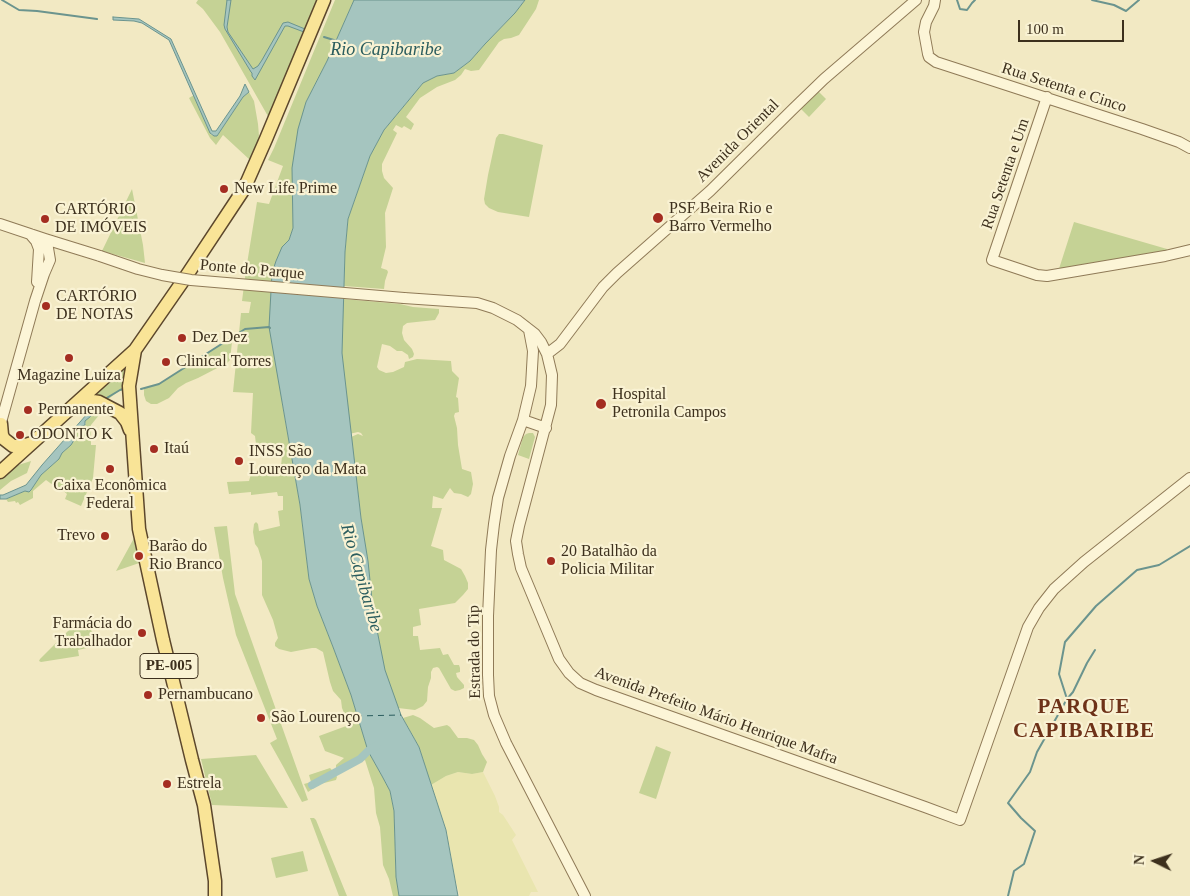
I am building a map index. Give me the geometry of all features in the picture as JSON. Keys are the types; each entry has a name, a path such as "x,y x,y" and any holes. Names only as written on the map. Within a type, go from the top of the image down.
{"main road":[{"name":"PE-005","path":"0,472 32,442 87,400 136,348 185,278 244,189 324,0"},
{"name":"PE-005","path":"136,348 129,386 138,529 162,640 200,785 215,881 215,896"},
{"path":"87,400 109,406 120,413 127,422 132,435"},
{"path":"0,425 4,439 13,446 22,446 32,442"}],"street":[{"name":"Avenida Oriental","path":"547,354 560,344 603,287 616,273 710,191 824,79 916,0"},
{"name":"Rua Setenta e Cinco","path":"936,0 926,22 924,32 926,50 929,57 936,62 1152,132 1190,148"},
{"name":"Rua Setenta e Um","path":"1047,97 992,260 1037,275 1047,276 1190,250"},
{"name":"Ponte do Parque","path":"0,224 29,234 46,244 58,243 138,269 191,280 477,303 517,320 535,334 547,354"},
{"path":"29,234 38,244 39,257 35,301"},
{"path":"39,257 46,244"},
{"path":"46,244 50,260"},
{"path":"0,425 35,301 50,260 62,251 78,250"},
{"name":"Estrada do Tip","path":"529,330 533,351 531,386 498,498 491,550 488,616 489,696 494,715 506,743 585,896"},
{"name":"Avenida Prefeito Mário Henrique Mafra","path":"547,354 552,375 551,405 516,542 521,568 559,659 569,673 580,683 596,690 960,820 1028,627 1038,608 1054,589 1084,562 1190,478"},
{"path":"522,420 546,428"}],"shaded area":[{"path":"458,772 472,774 483,772 495,796 499,812 516,835 512,840 538,892 531,892 529,896 460,896 447,832 431,785 446,776"}],"green space":[{"path":"198,0 317,0 269,118 220,32 203,9 196,3"},
{"path":"335,0 354,0 327,61 306,102 293,209 293,228 289,240 282,247 282,402 300,505 309,579 317,606 351,695 368,751 390,791 394,811 396,877 399,896 393,896 383,865 374,788 365,760 336,772 336,765 344,758 325,751 319,736 349,725 341,700 333,691 323,652 312,648 291,652 275,646 278,638 273,620 262,595 262,561 255,544 253,532 256,522 259,531 280,526 278,511 283,510 283,496 278,496 277,492 251,495 251,492 229,494 227,482 249,481 251,474 280,474 282,457 274,455 274,452 269,450 268,444 256,444 255,436 251,433 253,393 233,392 241,313 249,313 251,302 242,301 257,202 269,204 283,166 268,160"},
{"path":"525,0 539,0 536,9 519,35 499,42 479,70 471,71 465,69 455,80 437,87 420,98 406,117 414,124 411,130 404,126 402,128 396,125 393,130 397,133 382,164 384,178 393,188 385,213 386,247 381,268 388,272 384,289 344,286 348,219 370,156 384,130 423,83 437,76 454,73 470,61"},
{"path":"818,91 826,99 809,117 801,109"},
{"path":"249,92 254,101 259,136 258,144 250,160 223,135 216,145 210,138 189,98 194,95 211,135 217,136 243,97"},
{"path":"499,134 543,145 529,217 498,212 485,204 484,199 488,175 496,138"},
{"path":"132,189 143,245 145,263 102,251"},
{"path":"1074,222 1167,249 1165,256 1057,275"},
{"path":"344,299 439,309 435,320 407,323 403,326 404,340 412,349 413,357 409,359 408,355 402,351 397,351 390,346 382,344 377,367 386,373 404,367 405,362 417,359 451,361 452,371 459,378 456,397 458,398 459,412 455,413 454,416 462,469 471,472 473,484 471,494 468,497 454,493 450,488 443,499 433,496 432,508 442,508 431,546 443,550 444,560 461,569 468,583 468,589 455,603 419,609 421,625 413,627 413,636 418,636 420,650 440,648 443,655 448,654 454,665 459,665 460,672 456,673 464,688 455,691 451,689 439,668 433,668 428,687 427,701 423,706 415,710 398,708 385,676 365,586 368,556 366,558 351,437 358,434 363,436 358,432 349,434 334,352"},
{"path":"229,339 232,342 230,360 227,363 186,383 178,388 169,398 157,404 151,404 146,401 144,388 159,384"},
{"path":"131,354 124,392 120,390 106,401 86,394"},
{"path":"97,408 104,409 91,425 91,445 96,445 93,478 81,506 65,499 67,494 46,480 33,491 33,498 20,505 15,501 8,502 6,499 31,490 41,475 71,445 76,437 75,429 86,424 85,421"},
{"path":"533,433 535,437 529,459 518,455 523,437"},
{"path":"31,461 27,473 11,481 0,490 0,477 12,467"},
{"path":"227,526 235,594 308,800 302,802 270,743 277,739 236,635 214,527"},
{"path":"139,529 145,561 116,571"},
{"path":"80,619 92,631 96,646 78,650 79,656 39,661 40,659"},
{"path":"413,715 434,728 447,725 458,738 474,740 487,762 483,772 472,774 458,772 446,776 431,785 419,747 403,718"},
{"path":"656,746 671,752 656,799 639,793"},
{"path":"256,755 288,808 212,805 201,759"},
{"path":"330,768 337,777 336,780 320,784 308,792 304,784 311,782 309,775"},
{"path":"310,818 314,818 347,896 339,896"},
{"path":"303,851 308,871 276,878 271,858"}],"water":[{"path":"227,0 231,0 228,32 253,69 262,60 283,23 288,22 305,29 304,32 285,26 255,80 225,29"},
{"name":"Rio Capibaribe","path":"354,0 525,0 470,61 454,73 437,76 423,83 384,130 370,156 348,219 345,252 342,353 373,610 385,670 401,715 419,747 446,830 458,896 399,896 396,877 394,811 390,791 368,751 351,695 317,606 309,579 300,505 269,327 272,273 282,247 289,240 293,228 292,168 298,129 306,102 327,61"},
{"path":"113,17 139,19 171,39 212,131 216,131 240,96 245,84 249,92 243,97 217,136 210,133 169,40 142,23 113,20"},
{"path":"95,405 97,408 96,412 85,421 85,425 75,429 76,437 71,445 41,475 29,492 25,491 6,499 0,499 0,495 26,485"}],"waterway":[{"path":"2,0 19,10 97,19"},
{"path":"957,0 960,9 967,10 975,0"},
{"path":"1092,0 1114,5 1126,11 1139,0"},
{"path":"324,37 337,41"},
{"path":"141,389 159,384 245,329 270,328"},
{"path":"105,399 123,389"},
{"path":"1008,896 1014,871 1024,864 1035,831 1008,803 1030,772 1037,752 1067,699 1059,674 1065,642 1096,606 1137,570 1159,565 1190,546"},
{"path":"1067,699 1073,692 1095,650"},
{"path":"312,785 360,759 376,746"}],"ferry route":[{"path":"356,716 401,715"}],"place":[{"name":"New Life Prime","path":"224,189"},
{"name":"PSF Beira Rio e Barro Vermelho","path":"658,218"},
{"name":"CARTÓRIO DE IMÓVEIS","path":"45,219"},
{"name":"CARTÓRIO DE NOTAS","path":"46,306"},
{"name":"Dez Dez","path":"182,338"},
{"name":"Magazine Luiza","path":"69,358"},
{"name":"Clinical Torres","path":"166,362"},
{"name":"Hospital Petronila Campos","path":"601,404"},
{"name":"Permanente","path":"28,410"},
{"name":"ODONTO K","path":"20,435"},
{"name":"Itaú","path":"154,449"},
{"name":"INSS São Lourenço da Mata","path":"239,461"},
{"name":"Caixa Econômica Federal","path":"110,469"},
{"name":"Trevo","path":"105,536"},
{"name":"Barão do Rio Branco","path":"139,556"},
{"name":"20 Batalhão da Policia Militar","path":"551,561"},
{"name":"Farmácia do Trabalhador","path":"142,633"},
{"name":"Pernambucano","path":"148,695"},
{"name":"São Lourenço","path":"261,718"},
{"name":"Estrela","path":"167,784"}],"district":[{"name":"PARQUE CAPIBARIBE","path":"1084,720"}]}
